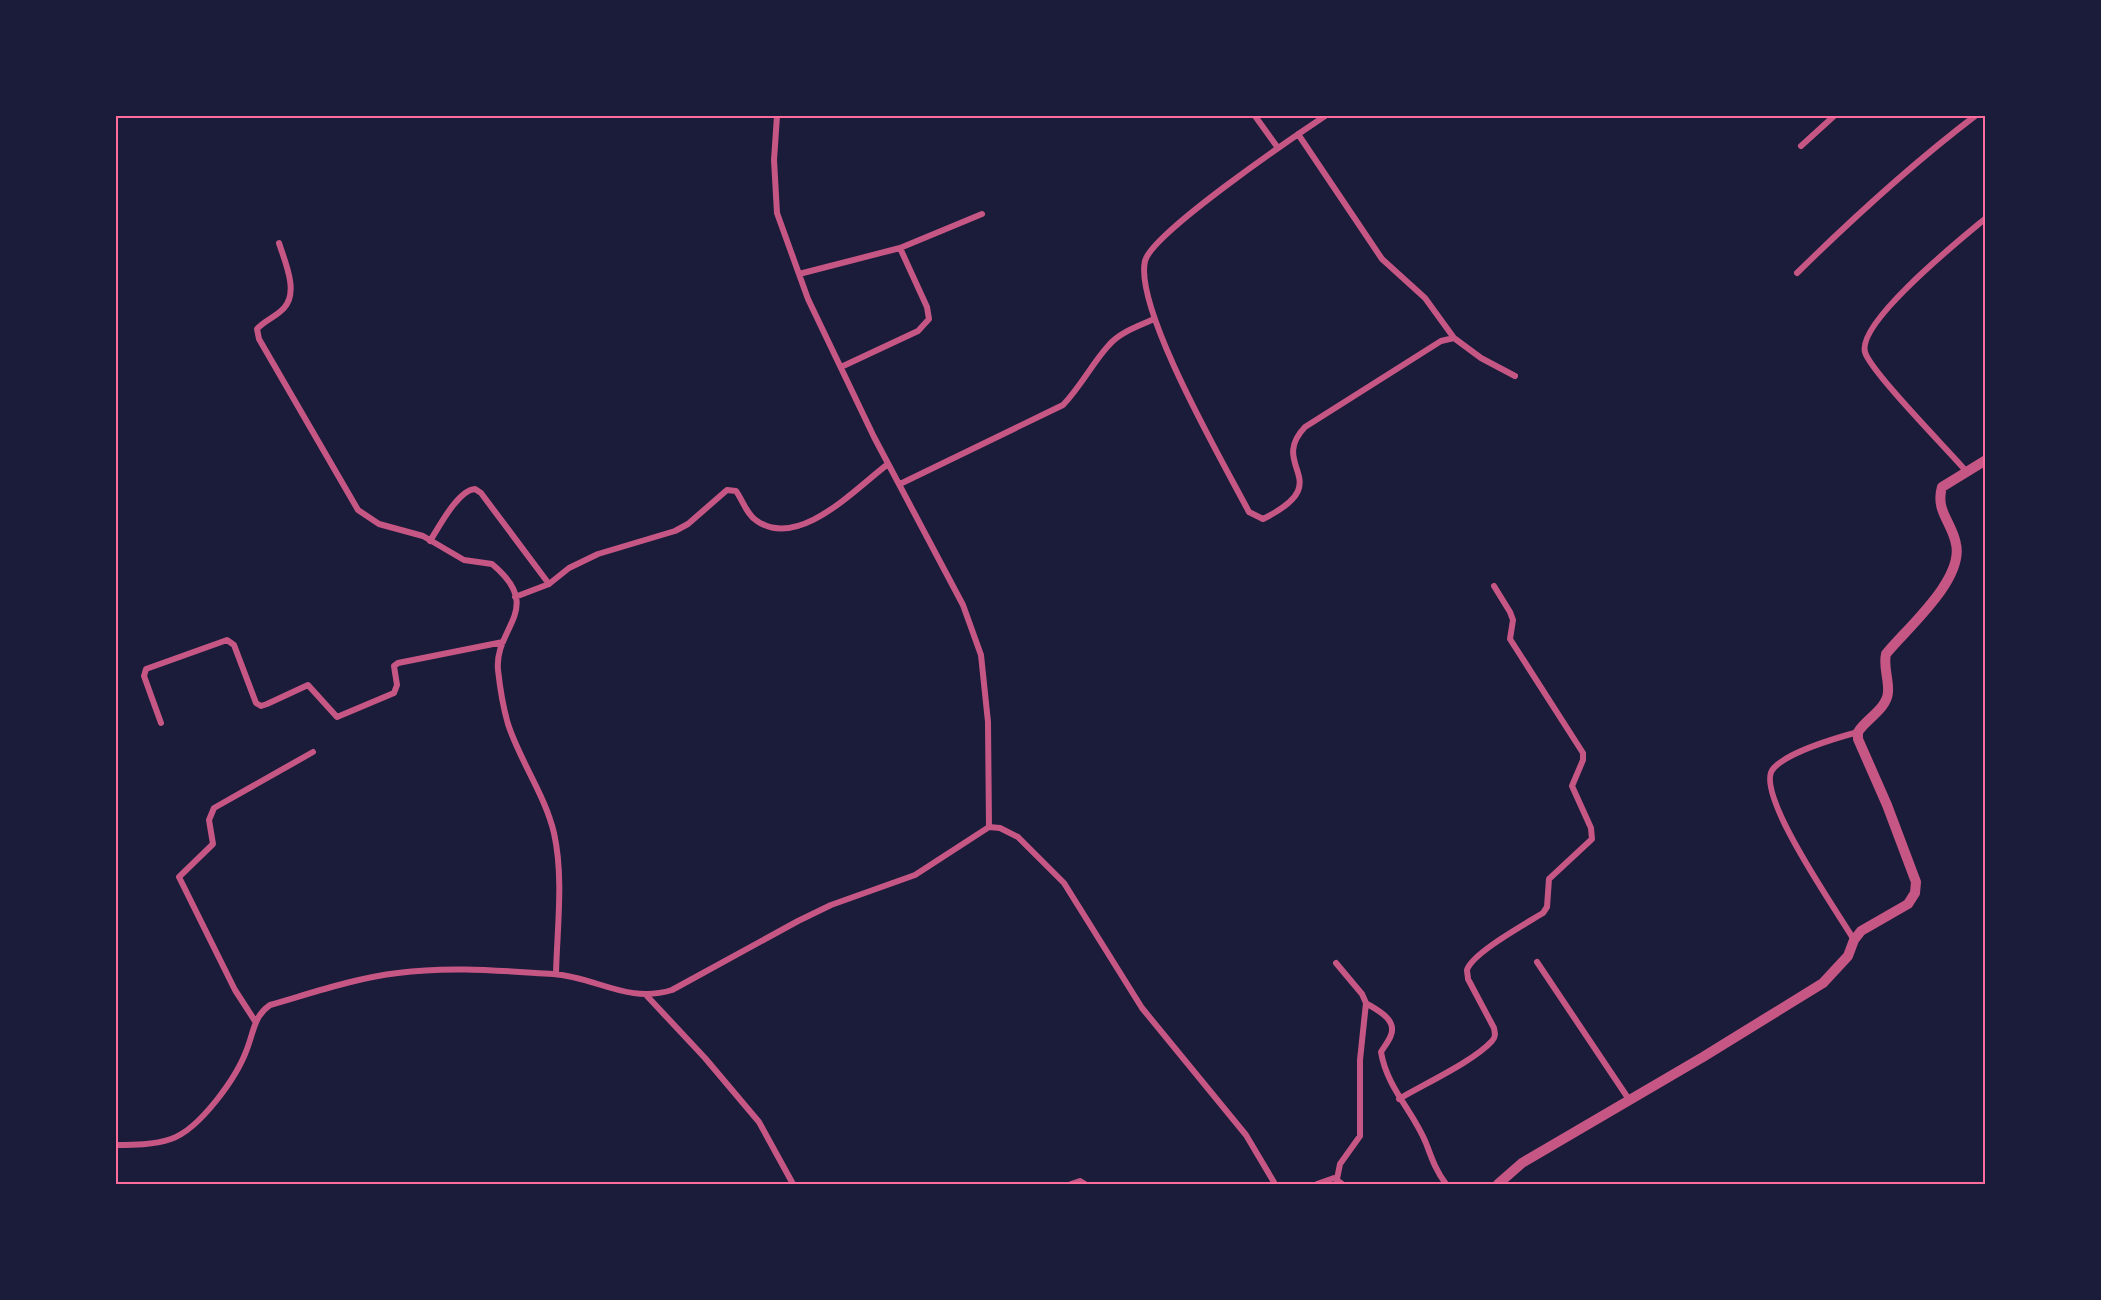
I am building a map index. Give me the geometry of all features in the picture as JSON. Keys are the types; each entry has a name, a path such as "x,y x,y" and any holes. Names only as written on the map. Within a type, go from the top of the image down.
{"street":[{"path":"777,116 774,160 777,213 799,274 818,322 888,464 963,605 981,655 988,722 989,827"},
{"path":"1255,116 1278,148"},
{"path":"1325,116 1247,169 1173,230 1145,260 1144,274 1154,319 1172,361 1249,512 1263,519 1292,501 1300,492 1301,481 1291,449 1295,437 1305,427 1441,341 1454,338"},
{"path":"1801,146 1834,116"},
{"path":"1797,273 1861,209 1975,116"},
{"path":"1298,134 1382,260 1425,298 1454,338 1481,358 1515,376"},
{"path":"799,274 900,248 982,214"},
{"path":"1966,471 1885,380 1865,353 1865,340 1879,318 1909,285 1986,218"},
{"path":"279,243 291,290 290,300 285,308 257,329 259,339 358,510 379,524 415,532 464,560 492,564 511,588 515,597 516,618 503,642 498,657 498,670 509,725 554,834 559,891 556,974"},
{"path":"841,367 918,331 930,319 927,307 900,248"},
{"path":"900,484 1064,405 1081,387 1109,345 1124,333 1154,319"},
{"path":"1854,940 1799,852 1770,789 1769,778 1772,770 1781,763 1837,738 1857,732 1886,700 1888,692 1884,662 1887,654 1933,601 1957,560 1956,540 1941,509 1939,497 1942,487 1986,460"},
{"path":"515,597 549,584 576,565 598,554 675,531 732,489 740,497 751,516 764,526 778,530 801,527 888,464"},
{"path":"430,541 448,512 463,495 475,489 481,493 549,584"},
{"path":"1399,1098 1473,1056 1492,1042 1495,1035 1494,1028 1468,979 1467,970 1486,950 1543,913 1547,907 1549,879 1592,839 1591,828 1572,786 1583,760 1583,753 1510,639 1513,620 1494,586"},
{"path":"161,723 144,676 146,669 227,640 234,645 256,703 267,704 308,685 337,717 394,693 397,685 393,669 398,663 503,642"},
{"path":"1498,1185 1522,1163 1630,1101 1823,983 1848,956 1854,940 1875,921 1908,904 1915,893 1916,882 1857,732"},
{"path":"255,1021 235,990 179,877 213,844 209,820 214,808 313,752"},
{"path":"116,1145 154,1143 172,1139 184,1131 220,1098 231,1082 247,1050 255,1021 270,1005 354,981 436,969 556,974 647,996 672,990 831,905 915,875 989,827 1000,828 1018,837 1064,883 1142,1008 1246,1135 1275,1185"},
{"path":"1537,962 1630,1101"},
{"path":"1336,963 1362,993 1366,1004 1360,1060 1360,1136 1340,1164 1340,1182"},
{"path":"647,996 705,1058 759,1122 793,1185"},
{"path":"1366,1004 1387,1017 1392,1026 1391,1035 1381,1052 1384,1067 1399,1098 1426,1143 1438,1174 1446,1185"},
{"path":"1317,1185 1334,1178 1340,1182"},
{"path":"1071,1185 1080,1181 1085,1185"}]}
